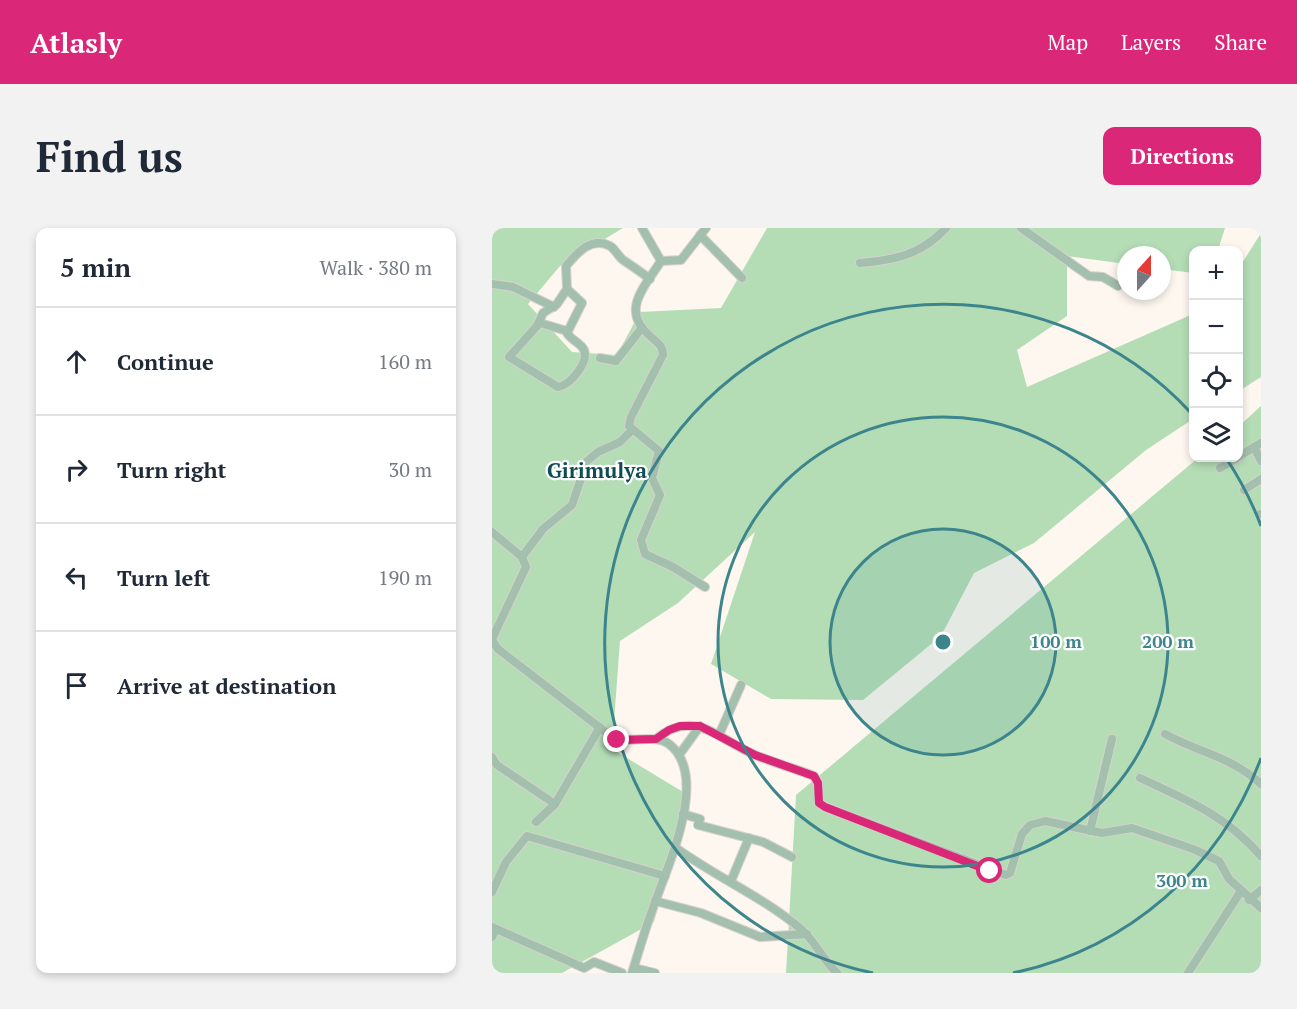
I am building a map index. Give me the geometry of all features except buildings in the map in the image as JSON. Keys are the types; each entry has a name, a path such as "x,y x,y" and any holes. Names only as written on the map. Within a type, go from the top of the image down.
{"street":[{"path":"642,228 661,261"},
{"path":"860,262 896,258 923,249 945,228"},
{"path":"1021,228 1089,276 1103,277 1117,285"},
{"path":"661,261 681,260 703,231 742,278"},
{"path":"567,331 570,338 583,348 585,355 577,373 565,385 558,387 509,357 540,323 543,313 554,307 567,289 566,266 585,247 595,242 611,247 623,260 650,279"},
{"path":"661,261 636,301 634,312 640,330 660,344 663,355 628,426 631,431 659,451 652,478 660,495 641,540 642,548 645,554 673,567 705,587"},
{"path":"492,284 513,287 554,307"},
{"path":"567,289 582,303 567,331"},
{"path":"540,323 567,331"},
{"path":"600,358 616,361 640,330"},
{"path":"522,557 543,529 572,505 587,461 598,452 620,442 631,431"},
{"path":"1243,454 1258,445 1261,461"},
{"path":"1220,468 1230,462"},
{"path":"1244,490 1261,479"},
{"path":"492,532 522,557 526,565 525,572 492,639 498,649 617,740 656,739 672,746 679,755 687,779 681,831 633,970 655,973"},
{"path":"719,735 741,685"},
{"path":"656,739 680,726 700,726 755,755 814,776 818,783 819,803 825,807 1006,875 1010,873 1022,834 1030,825 1045,821 1109,833 1132,828 1193,849 1219,861 1229,879 1249,900 1261,908"},
{"path":"679,755 700,726"},
{"path":"536,822 555,804 600,727"},
{"path":"1165,734 1192,748 1223,757 1261,784"},
{"path":"1090,831 1112,739"},
{"path":"492,757 497,765 555,804"},
{"path":"1140,778 1214,813 1248,841 1261,856"},
{"path":"683,814 700,819 698,825 749,838 792,856"},
{"path":"492,892 506,862 526,836 665,876"},
{"path":"731,881 749,838"},
{"path":"675,848 706,869 731,881 807,934 837,973"},
{"path":"1249,900 1261,890"},
{"path":"1188,973 1241,891"},
{"path":"655,901 701,913 760,938 807,934"},
{"path":"493,931 584,968 594,962 622,973"}],"green space":[{"path":"492,228 623,228 560,266 528,304 572,352 617,355 640,312 721,308 767,228 1225,228 1219,246 1189,246 1189,272 1171,270 1171,246 1117,246 1117,263 1067,256 1067,316 1017,350 1027,387 1189,316 1189,422 1146,450 1034,543 974,573 941,636 863,700 771,699 711,664 755,532 678,603 620,641 612,749 688,795 654,922 562,973 492,973"},
{"path":"1261,233 1261,377 1243,388 1243,300 1243,262"},
{"path":"1261,406 1261,973 786,973 796,795 1193,462 1243,462 1243,422"}],"district":[{"name":"Girimulya","path":"597,471"}],"route":[{"path":"617,740 656,739 663,733 680,726 705,727 746,751 814,776 818,783 819,803 825,807 990,871"}]}
